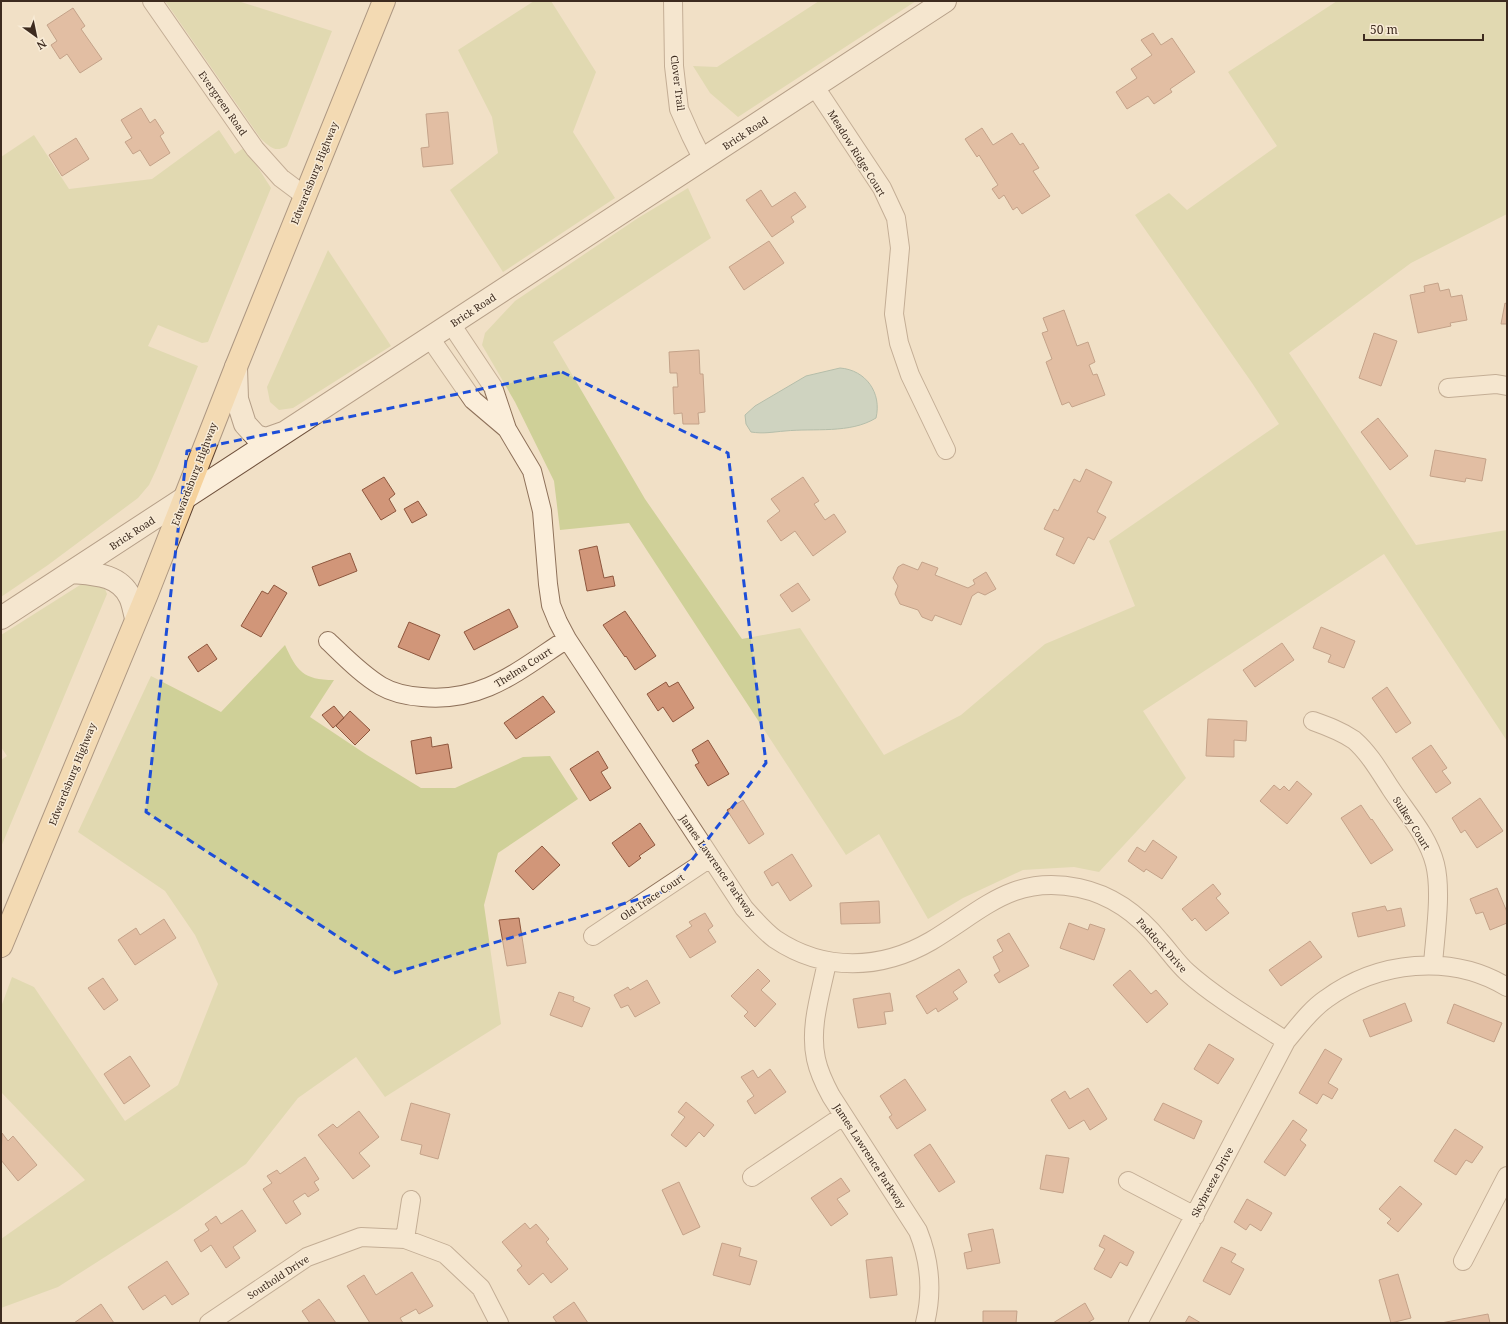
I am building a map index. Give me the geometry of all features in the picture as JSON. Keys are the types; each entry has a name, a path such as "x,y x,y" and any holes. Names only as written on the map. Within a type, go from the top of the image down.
{"main road":[{"name":"Edwardsburg Highway","path":"1,946 184,500 236,367 384,1"}],"street":[{"name":"Evergreen Road","path":"152,1 255,149 281,178 305,196"},
{"name":"Clover Trail","path":"673,1 674,66 679,109 703,160"},
{"name":"Brick Road","path":"1,618 184,500 945,1"},
{"name":"Meadow Ridge Court","path":"815,87 882,188 896,218 900,248 894,314 899,343 910,375 946,450"},
{"name":"James Lawrence Parkway","path":"451,324 492,387 507,429 532,471 538,489 542,511 551,605 567,639 744,908 775,938 792,949 827,962 815,1024 814,1042 816,1059 822,1078 843,1116 909,1216 921,1238 929,1266 930,1288 925,1323"},
{"name":"James Lawrence Parkway","path":"430,338 473,400 507,429"},
{"path":"236,367 237,400 245,424 256,436 266,439 286,432"},
{"path":"1448,388 1496,384 1507,386"},
{"path":"72,572 97,575 116,580 124,588 130,598 136,618"},
{"name":"Thelma Court","path":"328,641 356,668 382,687 414,697 435,699 456,697 478,692 504,680 567,639"},
{"name":"Sulkey Court","path":"1313,721 1339,730 1355,741 1371,760 1429,848 1435,864 1437,881 1433,964"},
{"name":"Old Trace Court","path":"593,936 710,858"},
{"name":"Paddock Drive","path":"827,962 844,964 865,963 885,960 909,952 931,941 964,919 1009,893 1025,888 1044,885 1080,889 1099,895 1133,913 1146,924 1185,971 1200,984 1286,1041"},
{"name":"Skybreeze Drive","path":"1138,1323 1286,1041 1306,1017 1324,1000 1344,987 1365,977 1391,969 1433,964 1458,968 1479,974 1496,981 1507,988"},
{"path":"752,1177 843,1116"},
{"path":"1463,1261 1507,1176"},
{"path":"1128,1181 1195,1216"},
{"path":"405,1239 411,1200"},
{"name":"Southold Drive","path":"209,1323 307,1256 361,1237 405,1239 445,1254 481,1288 499,1323"}],"highlighted area":[{"path":"562,372 728,453 766,763 669,890 394,973 146,812 187,451"}],"green space":[{"path":"165,1 238,1 332,31 287,146 276,149 270,147 261,139"},
{"path":"534,1 551,1 596,72 573,132 615,198 503,272 450,190 498,153 492,117 458,50"},
{"path":"819,1 916,1 738,117 710,93 693,66 717,67"},
{"path":"1337,1 1507,1 1507,214 1411,263 1289,353 1416,545 1507,530 1507,741 1384,554 1143,711 1186,778 1099,872 1074,867 1023,870 963,898 928,919 879,834 846,855 629,523 560,530 554,481 515,402 482,345 485,333 515,301 638,218 688,188 711,238 553,342 645,499 742,639 800,628 884,755 961,715 1045,644 1135,606 1109,541 1279,424 1135,215 1169,193 1187,210 1277,146 1228,72"},
{"path":"219,130 235,154 245,147 271,188 208,342 202,343 158,325 148,346 198,366 157,468 149,485 138,498 48,565 1,597 1,157 34,135 69,189 152,179"},
{"path":"328,250 391,346 293,408 279,410 270,402 267,387"},
{"path":"93,583 105,589 107,594 1,847 1,760 7,756 1,747 1,635 80,585"},
{"path":"285,645 293,661 302,672 308,676 323,680 334,680 310,717 367,755 421,788 455,788 523,757 550,756 578,799 498,853 484,905 501,1024 385,1097 356,1057 298,1098 246,1164 177,1211 58,1287 1,1308 1,1239 85,1180 1,1092 1,1007 12,977 34,987 125,1121 178,1085 218,984 195,935 165,891 78,832 151,676 221,712"}],"shaded area":[{"path":"840,368 857,373 870,384 877,400 876,418 866,423 843,428 764,433 751,432 746,424 745,415 755,406 806,376"}],"building":[{"path":"73,8 85,26 81,29 102,59 80,73 67,54 60,59 51,45 57,41 47,25"},
{"path":"1153,33 1161,45 1172,38 1195,72 1170,89 1172,92 1154,104 1148,96 1127,109 1116,92 1137,78 1131,69 1152,55 1141,40"},
{"path":"141,108 150,123 155,119 164,133 160,136 170,153 150,166 140,150 133,154 125,142 132,138 121,120"},
{"path":"448,112 453,164 423,167 421,148 429,147 426,114"},
{"path":"982,128 993,145 1012,133 1020,145 1023,143 1039,168 1033,171 1050,196 1022,214 1017,207 1013,210 1004,195 999,199 992,189 998,185 979,155 977,157 965,139"},
{"path":"76,138 89,159 62,176 49,155"},
{"path":"761,190 772,207 795,192 806,207 791,217 794,222 772,237 746,200"},
{"path":"769,241 784,263 744,290 729,267"},
{"path":"1438,283 1440,291 1449,289 1451,297 1462,295 1467,320 1450,323 1451,326 1418,333 1410,295 1425,292 1424,286"},
{"path":"1505,303 1507,304 1507,324 1501,324"},
{"path":"1064,310 1077,346 1088,342 1095,362 1089,365 1093,375 1097,374 1105,395 1072,407 1069,402 1062,405 1046,362 1052,359 1042,333 1048,331 1043,318"},
{"path":"1374,333 1397,341 1381,386 1359,378"},
{"path":"699,350 700,374 703,374 705,412 698,413 699,424 683,424 682,413 674,414 673,387 678,387 677,373 670,373 669,352"},
{"path":"1378,418 1408,456 1390,470 1361,432"},
{"path":"1435,450 1486,459 1482,481 1466,478 1465,482 1430,476"},
{"path":"1086,469 1112,482 1097,512 1106,517 1094,540 1088,537 1074,564 1056,555 1064,538 1044,529 1054,509 1058,511 1074,479 1080,482"},
{"path":"384,477 395,494 389,499 396,511 381,520 362,490"},
{"path":"803,477 819,501 814,504 825,520 834,514 846,532 813,556 795,531 781,541 767,521 780,511 771,499"},
{"path":"418,501 427,515 412,523 404,509"},
{"path":"597,546 604,578 613,576 615,586 587,591 579,550"},
{"path":"350,553 357,571 319,586 312,567"},
{"path":"922,562 938,568 935,575 968,588 975,584 973,580 986,572 996,589 985,595 978,592 972,596 961,625 935,615 932,621 922,617 918,610 900,604 895,594 898,586 893,578 898,567 903,564 918,570"},
{"path":"798,583 810,600 792,612 780,595"},
{"path":"274,585 287,593 261,637 241,626 262,591 268,594"},
{"path":"509,609 518,627 474,650 464,632"},
{"path":"625,611 656,656 635,670 603,625"},
{"path":"409,622 440,635 429,660 398,647"},
{"path":"1321,627 1355,641 1344,668 1328,662 1331,655 1313,648"},
{"path":"1282,643 1294,660 1255,687 1243,670"},
{"path":"207,644 217,659 198,672 188,657"},
{"path":"666,682 669,687 678,682 694,708 673,722 663,707 658,711 647,694"},
{"path":"1387,687 1411,723 1396,733 1372,698"},
{"path":"543,696 555,712 516,739 504,723"},
{"path":"334,706 344,718 333,728 322,715"},
{"path":"350,711 370,730 355,745 336,726"},
{"path":"1208,719 1247,721 1246,741 1234,740 1234,757 1206,756"},
{"path":"431,737 432,747 448,744 452,768 416,774 411,741"},
{"path":"708,740 729,774 708,786 695,765 699,763 692,750"},
{"path":"1431,745 1447,768 1442,771 1451,783 1436,793 1412,758"},
{"path":"598,751 608,768 601,772 611,788 590,801 570,769"},
{"path":"1297,781 1312,794 1287,824 1260,801 1274,785 1280,790 1284,786 1289,791"},
{"path":"1480,798 1503,831 1477,848 1465,830 1461,833 1452,818"},
{"path":"743,800 764,834 749,844 727,810"},
{"path":"1361,805 1393,850 1371,864 1341,818"},
{"path":"640,823 655,845 639,856 641,858 629,867 612,843"},
{"path":"1153,840 1177,857 1162,879 1146,869 1144,872 1128,861 1137,847 1145,852"},
{"path":"542,846 560,865 533,890 515,871"},
{"path":"792,854 812,886 790,901 778,882 772,886 764,872"},
{"path":"1213,884 1221,894 1216,898 1229,913 1206,931 1195,918 1192,921 1182,909"},
{"path":"1497,888 1507,912 1507,923 1490,930 1483,912 1476,914 1470,899"},
{"path":"879,901 880,923 841,924 840,903"},
{"path":"1385,906 1387,911 1401,908 1405,926 1358,937 1352,913"},
{"path":"705,913 713,926 708,930 716,942 690,958 676,936 692,926 689,922"},
{"path":"519,918 526,963 507,966 499,920"},
{"path":"164,919 176,938 135,965 118,940 136,928 140,935"},
{"path":"1069,923 1088,930 1090,924 1105,929 1094,960 1060,948"},
{"path":"1009,933 1029,966 999,983 994,975 1000,971 993,957 1003,951 997,940"},
{"path":"1310,941 1322,957 1281,986 1269,970"},
{"path":"758,969 770,981 761,990 776,1004 755,1027 744,1016 748,1012 731,996"},
{"path":"959,969 967,982 953,992 958,999 938,1012 936,1008 927,1014 916,996"},
{"path":"1130,970 1151,994 1156,990 1168,1004 1147,1023 1113,985"},
{"path":"103,978 118,1000 104,1010 88,988"},
{"path":"647,980 660,1003 635,1017 628,1005 621,1008 614,995 628,987 630,990"},
{"path":"559,992 574,997 573,1001 590,1008 582,1027 550,1015"},
{"path":"890,993 893,1011 884,1012 886,1024 858,1028 853,999"},
{"path":"1405,1003 1412,1021 1370,1037 1363,1020"},
{"path":"1454,1004 1502,1023 1494,1042 1447,1023"},
{"path":"1209,1044 1234,1059 1218,1084 1194,1069"},
{"path":"1325,1049 1342,1059 1328,1083 1338,1089 1332,1099 1323,1094 1317,1104 1299,1093"},
{"path":"130,1056 150,1086 124,1104 104,1074"},
{"path":"770,1069 786,1092 755,1114 747,1101 754,1096 741,1077 753,1070 758,1078"},
{"path":"905,1079 926,1110 897,1129 889,1117 892,1115 880,1096"},
{"path":"1088,1088 1107,1119 1090,1130 1084,1120 1069,1129 1051,1100 1065,1091 1070,1099"},
{"path":"686,1102 714,1125 704,1137 699,1132 686,1147 671,1135 685,1117 678,1112"},
{"path":"411,1103 450,1114 438,1159 420,1154 422,1145 401,1140"},
{"path":"1163,1103 1202,1121 1194,1139 1154,1120"},
{"path":"359,1111 379,1137 359,1153 370,1166 353,1179 318,1135 333,1124 337,1128"},
{"path":"1293,1120 1307,1130 1300,1140 1306,1145 1285,1176 1264,1162"},
{"path":"1455,1129 1483,1147 1472,1163 1466,1160 1456,1175 1434,1161"},
{"path":"2,1133 8,1141 13,1136 37,1165 18,1181 1,1160"},
{"path":"930,1144 955,1182 939,1192 914,1155"},
{"path":"1046,1155 1069,1158 1063,1193 1040,1189"},
{"path":"305,1157 319,1179 314,1182 319,1190 308,1197 305,1193 293,1201 301,1214 286,1224 263,1189 272,1183 267,1176 277,1170 280,1174"},
{"path":"841,1178 850,1191 837,1199 848,1214 831,1226 811,1198"},
{"path":"679,1182 700,1227 683,1235 662,1190"},
{"path":"1400,1186 1422,1204 1398,1232 1387,1223 1391,1219 1379,1209"},
{"path":"1247,1199 1272,1213 1261,1231 1250,1224 1246,1230 1234,1222"},
{"path":"242,1210 256,1231 233,1247 240,1258 226,1268 211,1245 201,1252 194,1240 209,1230 205,1224 216,1216 221,1224"},
{"path":"525,1223 530,1229 536,1224 549,1239 546,1242 568,1269 551,1283 543,1273 529,1285 517,1270 522,1266 502,1242"},
{"path":"993,1229 1000,1263 967,1269 964,1253 972,1251 968,1234"},
{"path":"1104,1235 1134,1252 1127,1266 1120,1262 1111,1278 1094,1269 1105,1249 1099,1246"},
{"path":"722,1243 741,1248 739,1256 757,1261 750,1285 713,1275"},
{"path":"1221,1247 1236,1254 1231,1262 1244,1269 1230,1295 1203,1281"},
{"path":"892,1257 897,1295 870,1298 866,1260"},
{"path":"167,1261 189,1294 172,1305 165,1295 143,1310 128,1287"},
{"path":"412,1272 433,1306 419,1314 416,1309 400,1318 403,1323 370,1323 347,1286 364,1275 376,1295"},
{"path":"1398,1274 1411,1318 1391,1323 1379,1280"},
{"path":"319,1299 336,1323 310,1323 302,1311"},
{"path":"574,1302 588,1323 557,1323 553,1317"},
{"path":"1085,1303 1094,1319 1087,1323 1053,1323"},
{"path":"101,1304 114,1323 74,1323"},
{"path":"983,1311 1017,1311 1016,1323 983,1323"},
{"path":"1488,1314 1490,1323 1441,1323"},
{"path":"1189,1316 1201,1323 1185,1323"}]}
